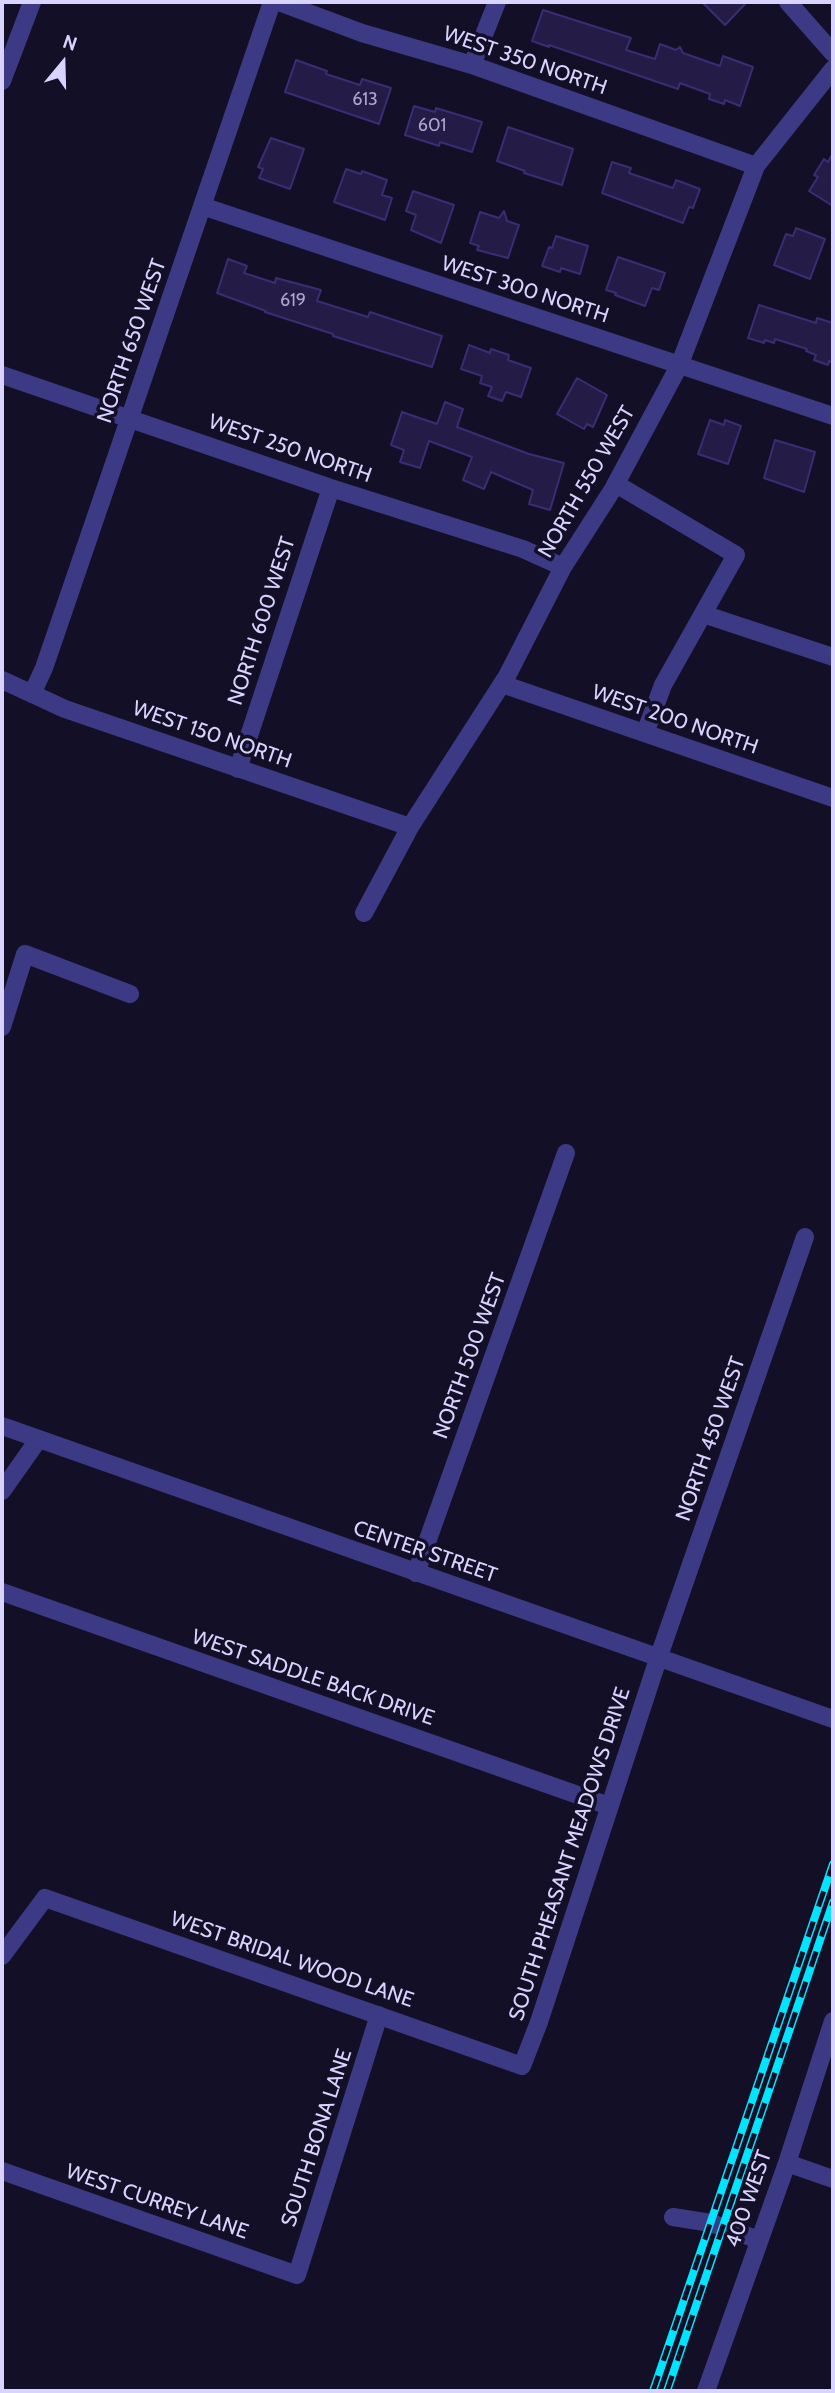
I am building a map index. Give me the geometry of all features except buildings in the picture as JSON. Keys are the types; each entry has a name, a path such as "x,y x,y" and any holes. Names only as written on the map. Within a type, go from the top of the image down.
{"street":[{"path":"2,81 32,2"},
{"name":"NORTH 650 WEST","path":"32,694 44,668 272,2"},
{"name":"WEST 350 NORTH","path":"279,2 362,33 472,65 756,166"},
{"path":"472,65 497,2"},
{"path":"788,2 833,53"},
{"name":"NORTH 550 WEST","path":"364,913 410,827 502,684 563,566 616,484 679,366 756,166 833,69"},
{"name":"WEST 300 NORTH","path":"202,206 833,416"},
{"name":"WEST 250 NORTH","path":"2,375 331,488 523,550 563,566"},
{"path":"616,484 736,555 663,685 645,733"},
{"name":"NORTH 600 WEST","path":"238,769 331,488"},
{"path":"703,614 833,657"},
{"name":"WEST 150 NORTH","path":"2,680 65,709 410,827"},
{"name":"WEST 200 NORTH","path":"502,684 833,799"},
{"path":"2,1027 24,954 130,994"},
{"name":"NORTH 500 WEST","path":"416,1573 566,1153"},
{"name":"NORTH 450 WEST","path":"659,1656 805,1237"},
{"name":"CENTER STREET","path":"2,1426 833,1719"},
{"path":"2,1491 38,1440"},
{"name":"WEST SADDLE BACK DRIVE","path":"2,1592 609,1806"},
{"name":"SOUTH PHEASANT MEADOWS DRIVE","path":"522,2066 539,2022 659,1656"},
{"name":"WEST BRIDAL WOOD LANE","path":"2,1956 46,1898 522,2066"},
{"name":"SOUTH BONA LANE","path":"297,2275 379,2015"},
{"name":"400 WEST","path":"706,2391 787,2162 833,2021"},
{"path":"787,2162 833,2179"},
{"name":"WEST CURREY LANE","path":"2,2171 297,2275"},
{"path":"673,2217 711,2223 759,2240"}],"railway":[{"path":"653,2391 833,1864"},
{"path":"667,2391 833,1902"}]}
